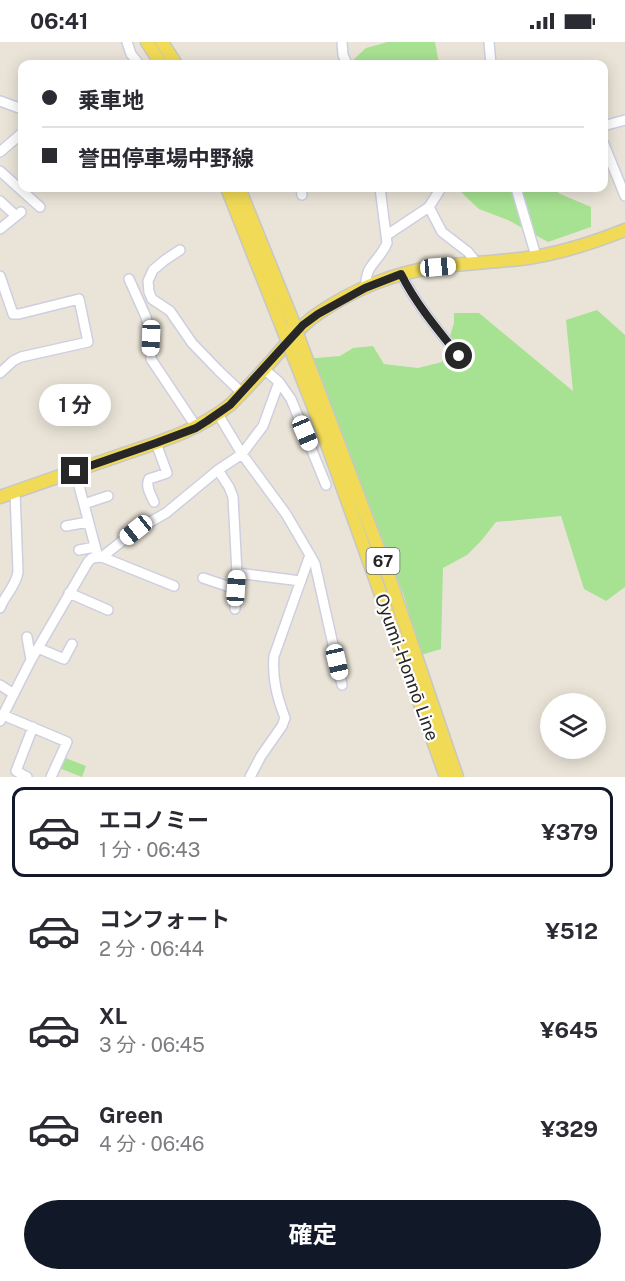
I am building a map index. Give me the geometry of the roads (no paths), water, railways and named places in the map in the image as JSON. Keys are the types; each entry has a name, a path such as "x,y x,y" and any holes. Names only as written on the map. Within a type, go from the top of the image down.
{"main road":[{"path":"147,42 158,60"},
{"path":"162,42 173,60"},
{"name":"Oyumi-Honnō Line","path":"229,192 287,323"},
{"name":"Oyumi-Honnō Line","path":"240,192 287,323 389,577 457,777"},
{"path":"0,497 196,428 230,405 303,325 334,304 365,288 401,274 438,267 536,256 574,247 625,230"},
{"name":"Oyumi-Honnō Line","path":"298,351 317,416 446,777"}],"street":[{"path":"127,42 136,60"},
{"path":"342,42 345,60"},
{"path":"489,42 491,60"},
{"path":"0,101 18,108"},
{"path":"608,125 625,120"},
{"path":"0,152 18,136"},
{"path":"608,154 625,196"},
{"path":"0,171 18,187"},
{"path":"23,192 40,207"},
{"path":"365,288 366,275 385,250 387,243 381,192"},
{"path":"387,235 429,207 438,192"},
{"path":"517,192 536,256"},
{"path":"0,201 19,214 0,229"},
{"path":"429,207 442,232 468,252 477,263"},
{"path":"180,250 153,270 148,281 149,292 153,299 170,311 192,343 242,393"},
{"path":"401,274 428,318 459,356"},
{"path":"0,276 4,304 13,314 79,299 88,342 21,357 0,373"},
{"path":"129,279 146,317 151,338 151,359 196,428"},
{"path":"264,369 279,382 291,399 326,485"},
{"path":"100,557 136,530 166,513 218,470 242,454 263,426 279,382"},
{"path":"218,414 242,454 286,514 315,564 342,685"},
{"path":"154,502 147,482 167,473 156,443"},
{"path":"218,470 233,497 237,573 235,609"},
{"path":"75,471 95,547 100,557"},
{"path":"0,608 18,572 15,492"},
{"path":"84,504 108,496"},
{"path":"66,526 88,522"},
{"path":"79,550 95,547"},
{"path":"250,777 285,718 277,693 273,668 274,656 310,555"},
{"path":"51,777 66,742 33,727 2,718 31,660 88,562 92,558 100,557 174,586"},
{"path":"237,573 301,581"},
{"path":"203,578 236,588"},
{"path":"69,593 108,610"},
{"path":"27,637 31,660"},
{"path":"38,648 64,659 72,644"},
{"path":"0,685 14,694"},
{"path":"27,777 16,771 33,727"}]}
